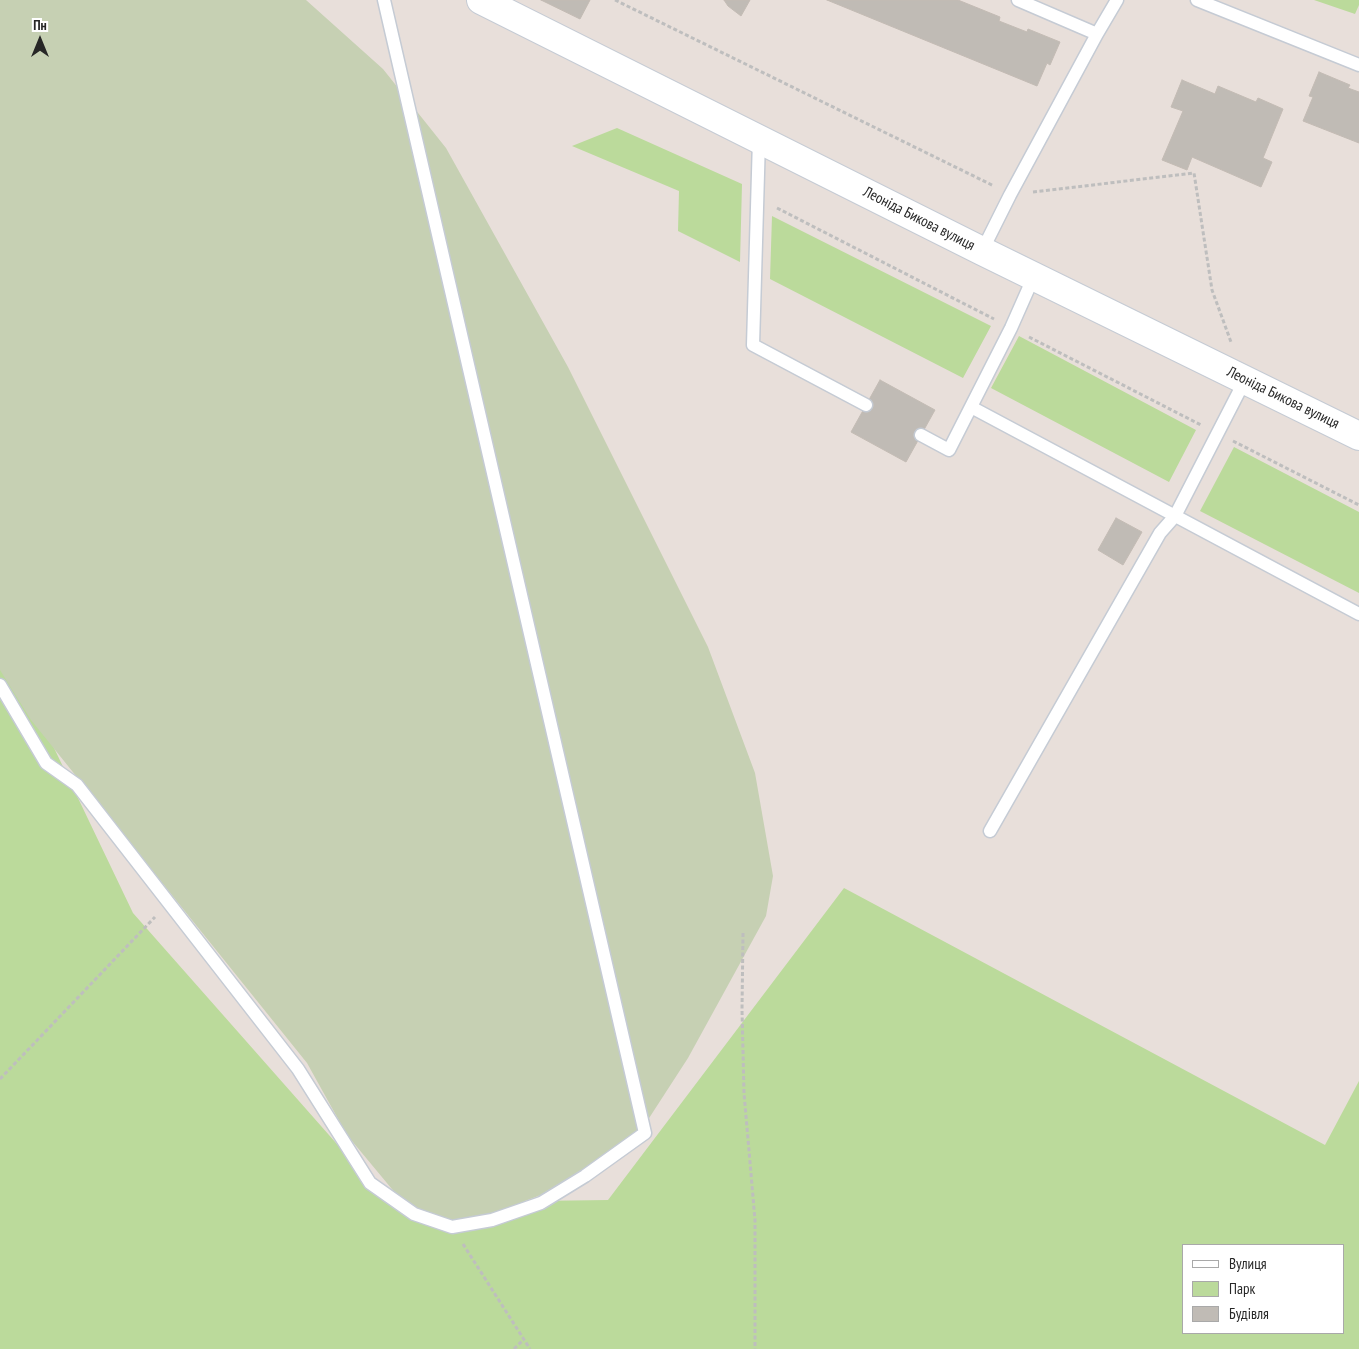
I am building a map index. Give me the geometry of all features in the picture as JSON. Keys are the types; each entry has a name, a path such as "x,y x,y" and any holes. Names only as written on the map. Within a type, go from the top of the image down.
{"street":[{"name":"Леоніда Бикова вулиця","path":"481,0 982,251 1359,436"}],"lane":[{"path":"0,685 46,763 77,785 298,1069 370,1183 414,1214 452,1227 492,1220 541,1202 585,1176 645,1132 384,0"},
{"path":"1018,0 1097,34"},
{"path":"982,251 1010,194 1117,0"},
{"path":"1197,0 1359,66"},
{"path":"759,138 753,345 866,405"},
{"path":"921,435 949,450 1011,328 1034,276"},
{"path":"990,831 1160,533 1175,516 1245,380"},
{"path":"971,407 1359,614"}],"path":[{"path":"615,0 1010,194 1194,173 1212,290 1245,380"},
{"path":"756,198 1359,505"},
{"path":"0,1079 169,902"},
{"path":"743,932 744,1093 754,1220 754,1349"},
{"path":"452,1227 530,1349"},
{"path":"514,1349 524,1339"}],"green space":[{"path":"0,0 306,0 383,69 446,148 568,367 708,647 755,773 773,876 766,916 688,1058 642,1129 554,1190 496,1212 453,1221 411,1212 347,1135 307,1063 31,720 0,670"},
{"path":"1314,0 1359,0 1359,5 1355,14"},
{"path":"617,128 742,184 740,262 678,231 679,191 572,146"},
{"path":"772,216 991,326 963,378 770,279"},
{"path":"1019,336 1196,430 1169,482 991,388"},
{"path":"1234,447 1359,512 1359,593 1200,511"},
{"path":"0,635 133,913 389,1203 608,1200 844,888 1325,1145 1359,1081 1359,1349 0,1349"}],"building":[{"path":"541,0 590,0 580,19"},
{"path":"724,0 750,0 741,16 728,6"},
{"path":"827,0 958,0 1000,17 999,21 1027,32 1028,29 1060,42 1050,65 1047,63 1037,86"},
{"path":"1319,72 1350,85 1348,88 1359,92 1359,143 1303,121 1313,97 1309,96"},
{"path":"1182,80 1215,94 1218,86 1256,102 1258,98 1283,109 1263,158 1272,162 1261,187 1192,157 1187,170 1162,160 1183,111 1171,107"},
{"path":"880,380 935,410 906,462 851,432"},
{"path":"1116,518 1142,532 1123,565 1098,550"}]}
